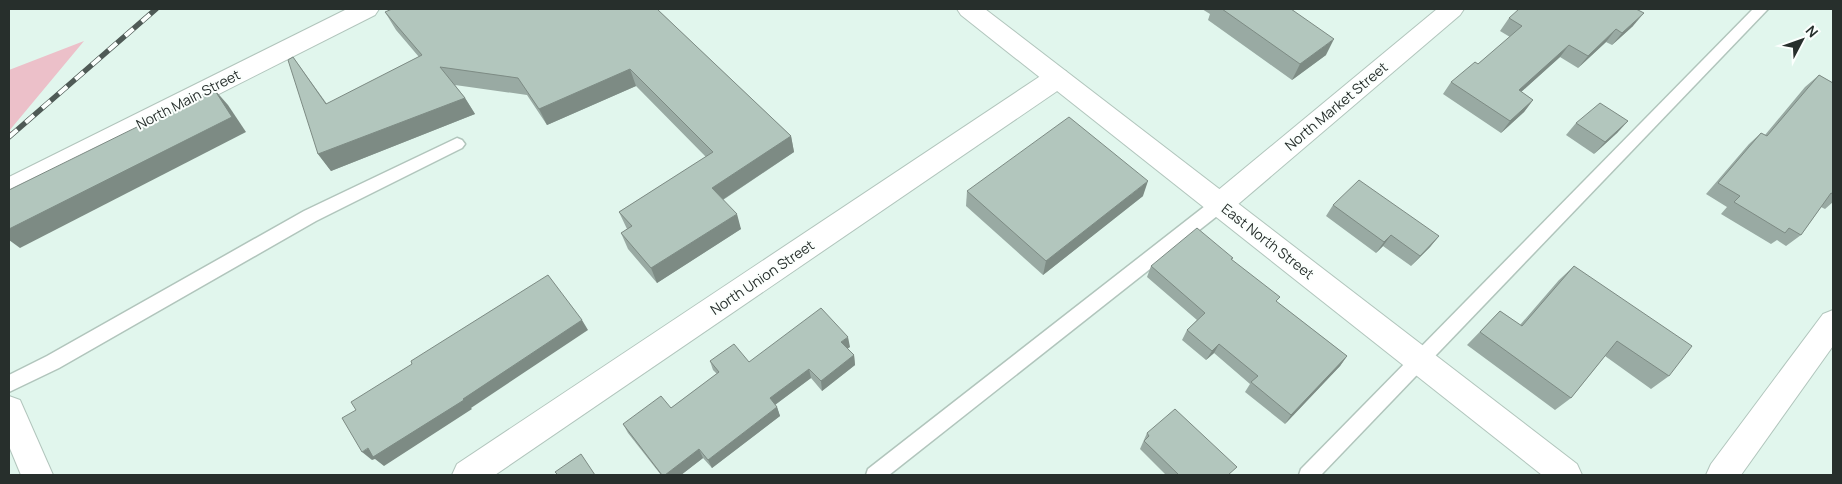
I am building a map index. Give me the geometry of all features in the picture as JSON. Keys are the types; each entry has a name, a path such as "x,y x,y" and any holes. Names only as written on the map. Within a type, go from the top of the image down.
{"street":[{"name":"North Main Street","path":"9,189 367,9"},
{"name":"East North Street","path":"969,9 1566,475"},
{"name":"North Market Street","path":"1220,204 1452,9"},
{"name":"North Union Street","path":"468,475 1057,78"},
{"path":"1722,475 1833,323"},
{"path":"9,410 37,475"}],"lane":[{"path":"1308,475 1420,362 1643,126 1761,9"},
{"path":"9,384 54,362 310,216 457,144"},
{"path":"876,475 1220,204"}],"shaded area":[{"path":"84,41 9,131 9,70"}],"building":[{"path":"392,9 657,9 791,136 712,188 737,214 651,268 621,233 632,226 619,212 713,152 630,69 539,109 518,78 440,67 465,98 318,154 288,60 293,57 326,104 422,55 385,12"},
{"path":"1222,9 1291,9 1334,39 1300,64"},
{"path":"1519,9 1636,9 1644,13 1622,33 1616,29 1588,56 1569,45 1519,90 1533,100 1510,121 1451,82 1475,62 1478,64 1522,26 1509,18"},
{"path":"1819,75 1833,83 1833,194 1831,193 1801,235 1789,228 1785,233 1734,202 1740,196 1718,183 1761,133 1767,136"},
{"path":"214,89 232,117 9,229 9,190"},
{"path":"1600,103 1628,121 1605,142 1576,123"},
{"path":"1069,117 1148,181 1046,261 967,191"},
{"path":"1359,180 1439,236 1420,256 1391,235 1384,242 1333,205"},
{"path":"1197,228 1233,258 1231,259 1280,297 1276,301 1347,356 1291,415 1251,382 1258,376 1219,344 1212,351 1187,330 1205,313 1151,266"},
{"path":"1574,266 1692,346 1669,376 1617,341 1571,398 1480,332 1500,311 1522,326"},
{"path":"548,275 582,320 464,400 373,457 368,448 362,452 342,418 356,410 351,402 412,364 411,361"},
{"path":"821,308 848,337 841,342 854,355 821,381 809,369 770,398 777,407 708,460 699,449 665,475 662,475 623,424 661,396 671,408 719,372 710,361 734,344 749,362"},
{"path":"1175,409 1237,467 1228,475 1179,475 1144,441 1149,436 1147,433"},
{"path":"581,454 595,475 558,475 555,472"}],"railway":[{"path":"9,137 156,9"}]}
